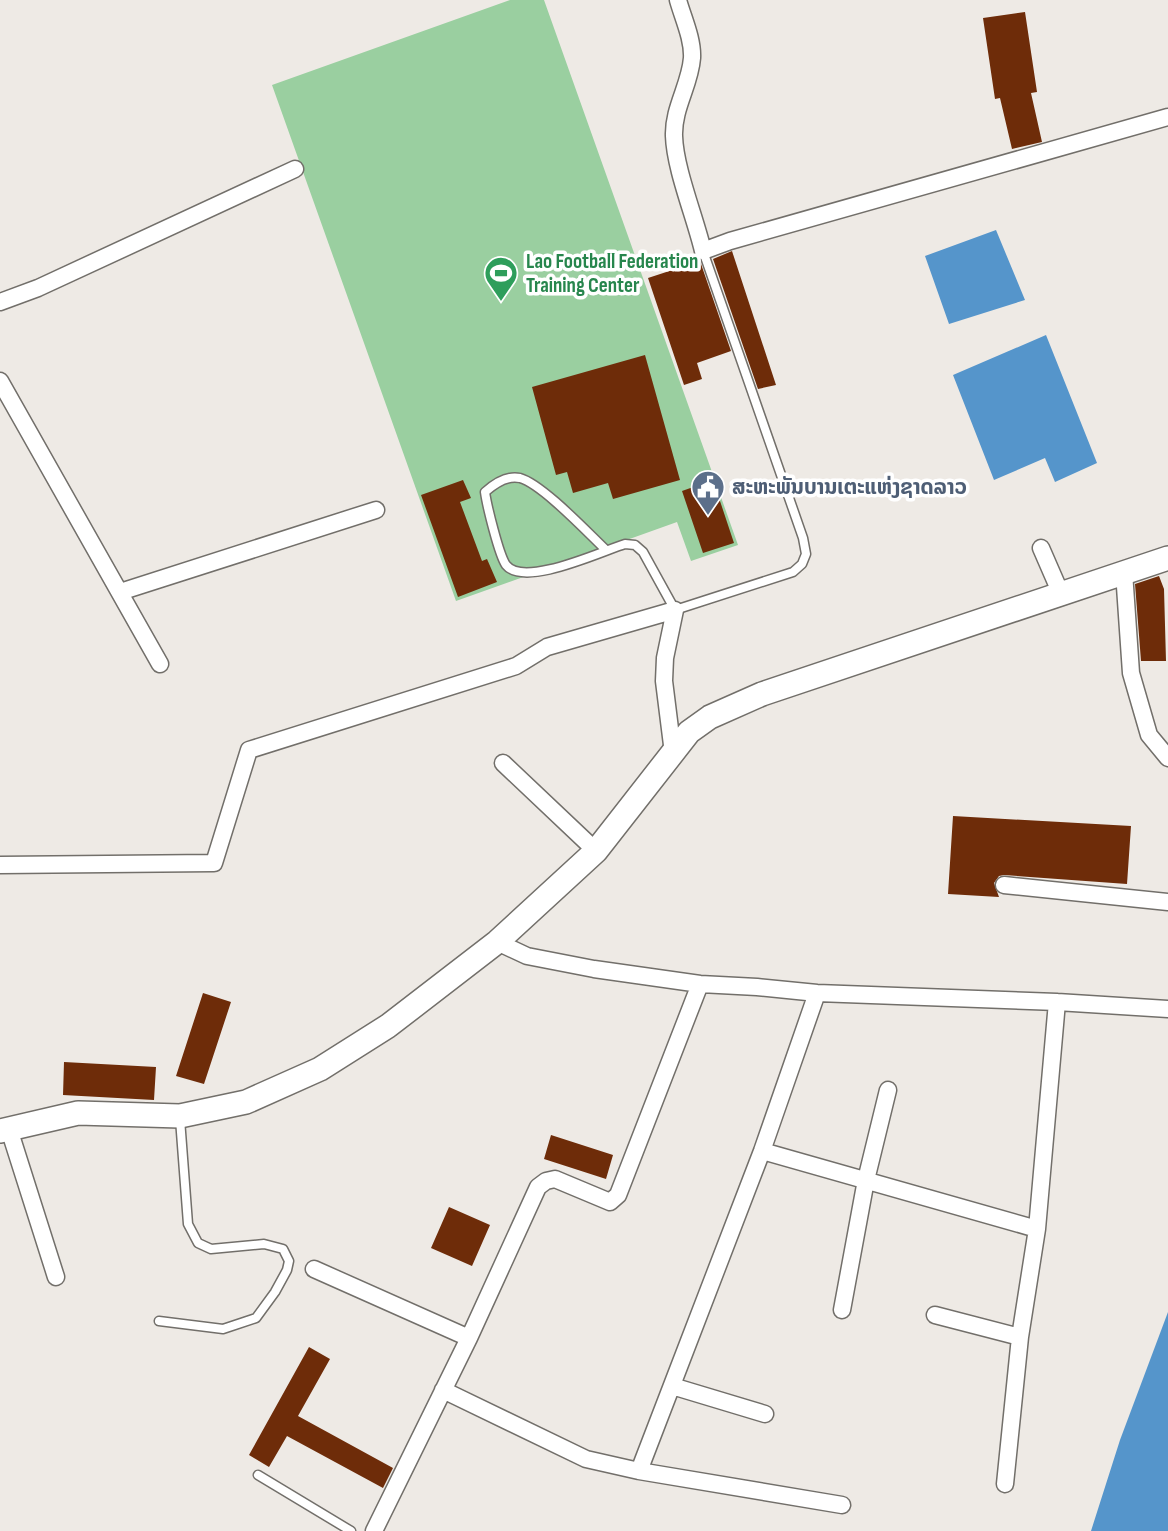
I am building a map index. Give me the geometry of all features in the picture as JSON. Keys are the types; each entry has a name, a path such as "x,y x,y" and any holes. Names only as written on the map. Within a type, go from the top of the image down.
{"street":[{"path":"678,0 692,59 675,115 674,137 676,154 703,251 1168,117"},
{"path":"0,302 38,288 295,169"},
{"path":"0,380 160,664"},
{"path":"120,592 376,510"},
{"path":"1041,548 1061,594"},
{"path":"56,1277 5,1130 78,1113 180,1116 246,1102 320,1069 388,1026 497,942 596,851 689,732 710,717 762,694 1168,558"},
{"path":"1124,572 1131,673 1149,735 1168,758"},
{"path":"0,865 214,863 249,750 516,666 547,648 675,610 665,659 664,681 673,753"},
{"path":"503,763 596,851"},
{"path":"1004,885 1168,902"},
{"path":"497,942 527,956 594,969 700,984 757,986 817,993 1168,1009"},
{"path":"374,1531 469,1338 538,1187 546,1181 555,1180 610,1202 618,1195 700,984"},
{"path":"639,1471 762,1151 817,993"},
{"path":"1005,1484 1020,1337 1037,1229 1058,1002"},
{"path":"842,1310 866,1180 888,1090"},
{"path":"762,1151 1037,1229"},
{"path":"314,1269 469,1338"},
{"path":"935,1315 1020,1337"},
{"path":"672,1386 765,1414"},
{"path":"443,1390 586,1458 639,1471 842,1505"}],"lane":[{"path":"606,550 537,487 520,478 506,478 485,492 487,511 506,565 515,571 528,574 546,571 625,544 635,545 643,552 675,610 793,572 802,564 806,554 774,451 703,251"},
{"path":"159,1321 223,1329 256,1318 275,1292 289,1261 282,1249 264,1244 211,1249 198,1244 188,1224 180,1116"},
{"path":"258,1475 351,1531"}],"green space":[{"name":"Lao Football Federation Training Center","path":"510,0 544,0 738,545 691,561 677,522 456,601 272,85"}],"water":[{"path":"996,230 1025,300 949,324 925,256"},
{"path":"1046,335 1097,463 1055,482 1045,458 994,480 953,375"},
{"path":"1168,1312 1168,1531 1091,1531 1120,1440"}],"building":[{"path":"1025,12 1037,92 1031,93 1042,142 1012,149 1000,98 995,99 983,18"},
{"path":"732,251 776,385 758,389 713,259"},
{"path":"700,261 731,351 697,363 702,379 684,385 648,278"},
{"path":"645,355 680,480 613,499 608,483 573,493 567,472 556,475 532,387"},
{"path":"463,480 471,498 460,502 482,561 487,559 497,582 458,597 421,495"},
{"name":"ສະຫະພັນບານເຕະແຫ່ງຊາດລາວ","path":"713,480 734,543 703,553 682,491"},
{"path":"1159,576 1164,589 1166,661 1141,661 1135,584"},
{"path":"953,816 1131,826 1127,884 1004,875 999,876 994,883 999,897 948,894"},
{"path":"203,993 231,1002 204,1084 176,1076"},
{"path":"64,1062 156,1067 154,1100 63,1095"},
{"path":"551,1135 613,1155 606,1179 544,1159"},
{"path":"449,1207 490,1225 472,1266 431,1248"},
{"path":"309,1347 330,1359 298,1416 393,1468 383,1488 287,1436 269,1467 249,1455"}],"place":[{"name":"Lao Football Federation Training Center","path":"501,303"},
{"name":"ສະຫະພັນບານເຕະແຫ່ງຊາດລາວ","path":"708,517"}]}
